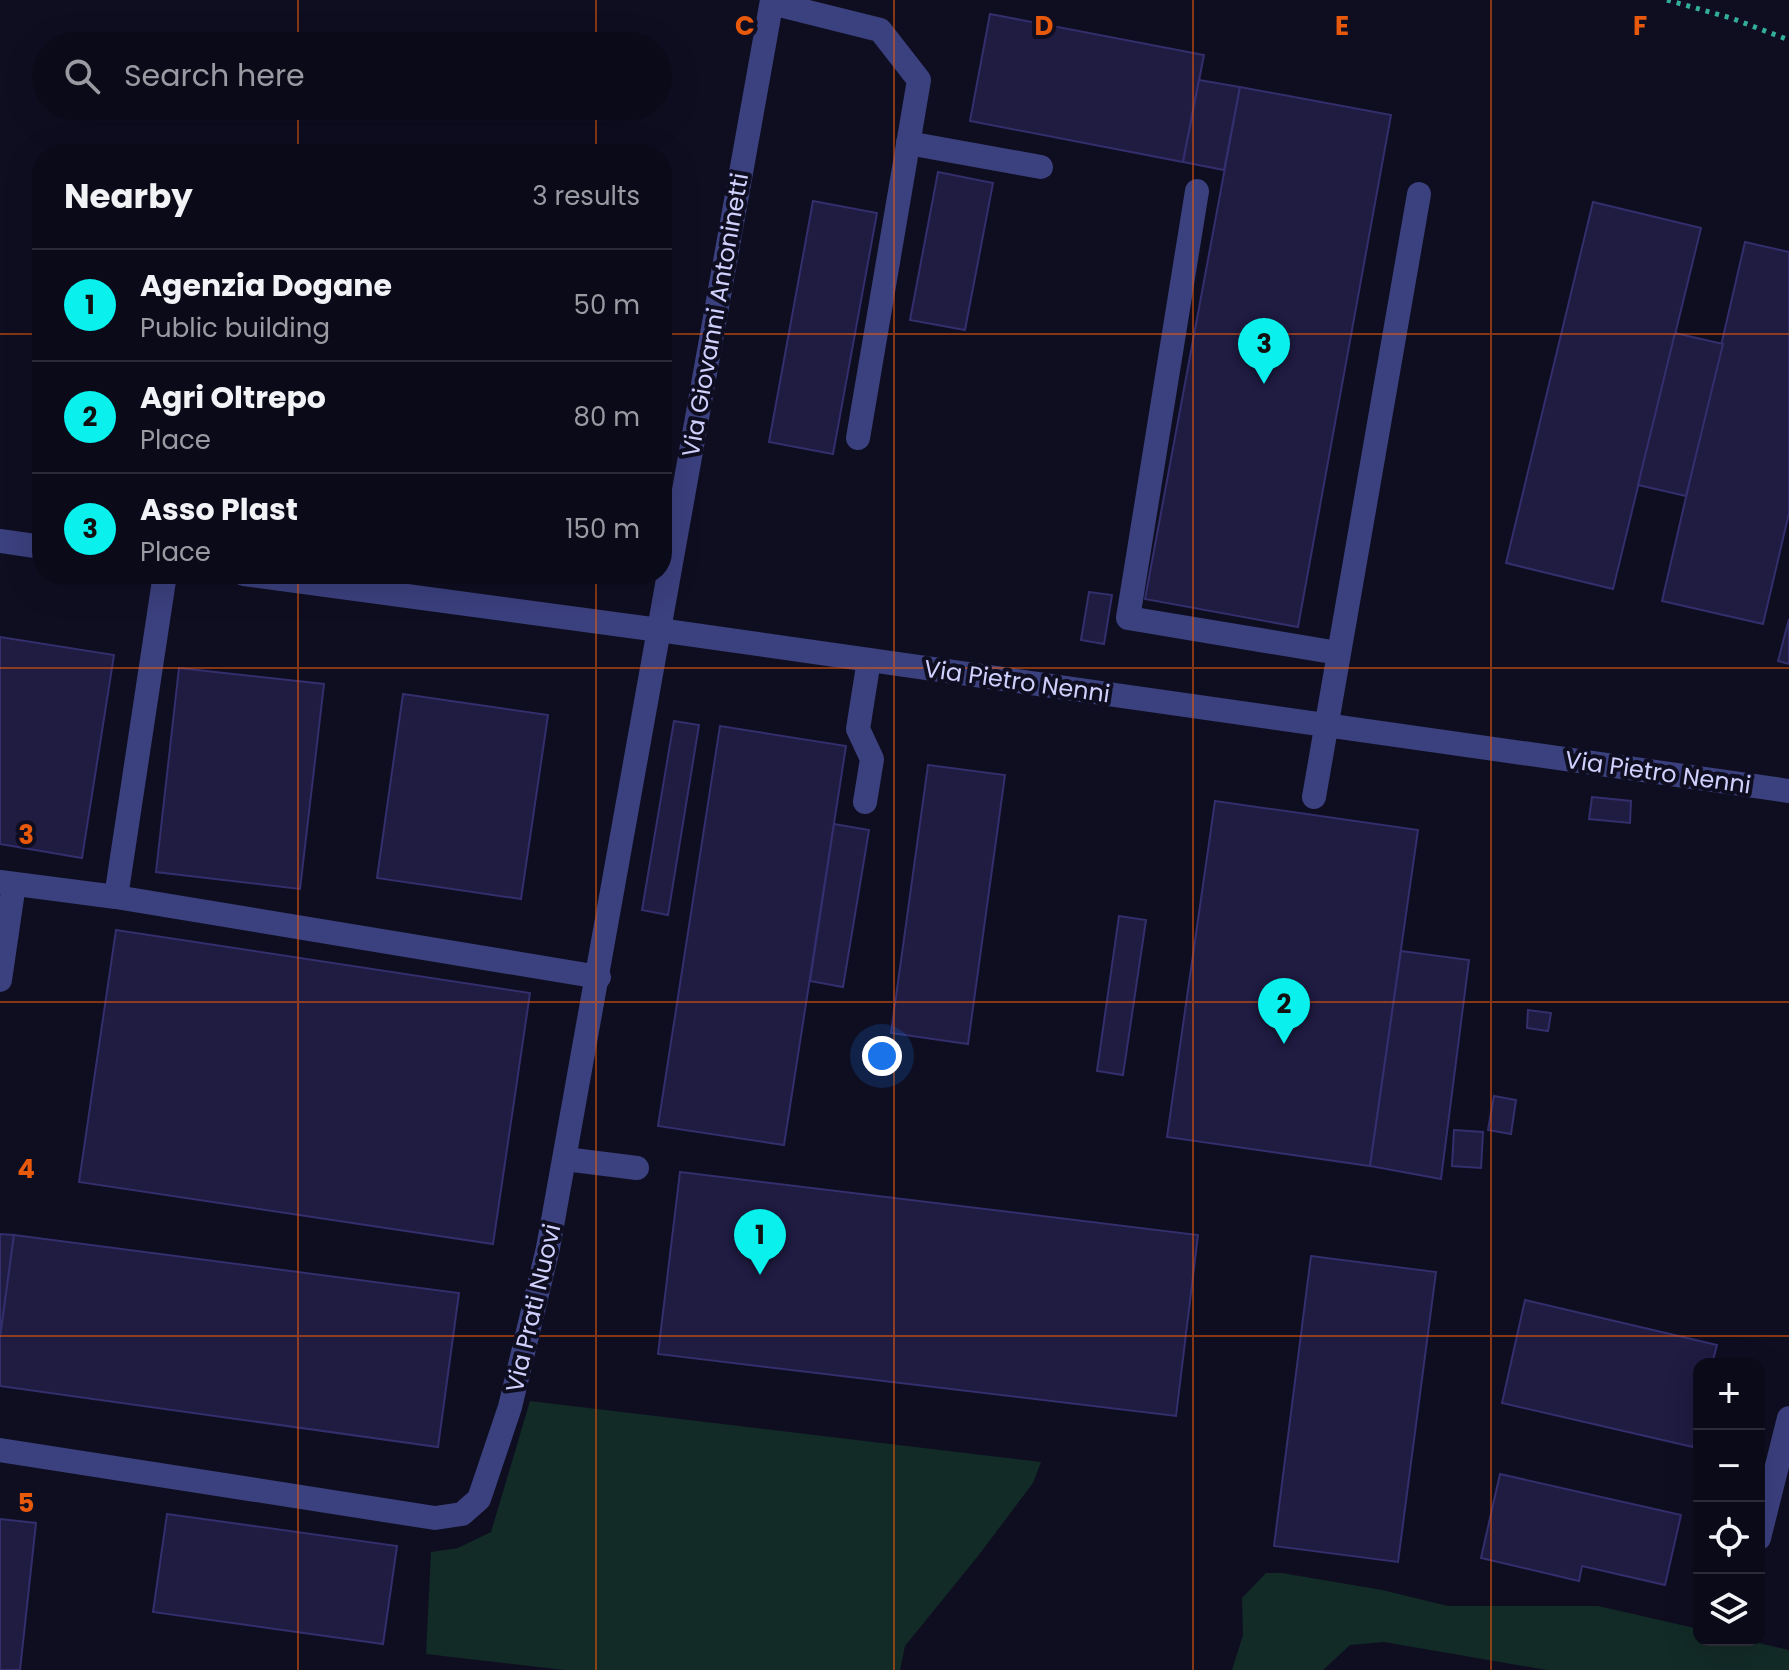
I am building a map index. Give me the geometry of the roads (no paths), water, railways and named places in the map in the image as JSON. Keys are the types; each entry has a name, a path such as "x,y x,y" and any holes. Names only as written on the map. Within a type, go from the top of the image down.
{"street":[{"path":"772,2 880,30 919,80 858,438"},
{"name":"Via Giovanni Antoninetti","path":"672,558 772,2"},
{"path":"908,143 1041,167"},
{"path":"1197,191 1128,618 1338,653"},
{"path":"1314,797 1419,194"},
{"path":"0,541 32,546"},
{"path":"116,897 163,584"},
{"name":"Via Pietro Nenni","path":"318,584 1789,791"},
{"name":"Via Giovanni Antoninetti","path":"659,630 667,584"},
{"name":"Via Prati Nuovi","path":"0,1450 435,1518 462,1514 479,1499 510,1407 548,1248 659,630"},
{"path":"865,802 872,759 858,729 869,660"},
{"path":"0,980 7,883 116,897 599,977"},
{"path":"565,1159 637,1168"},
{"path":"1765,1514 1789,1418"}],"place":[{"name":"Asso Plast","path":"1264,384"},
{"name":"Agri Oltrepo","path":"1284,1044"},
{"name":"Agenzia Dogane","path":"760,1275"}]}
